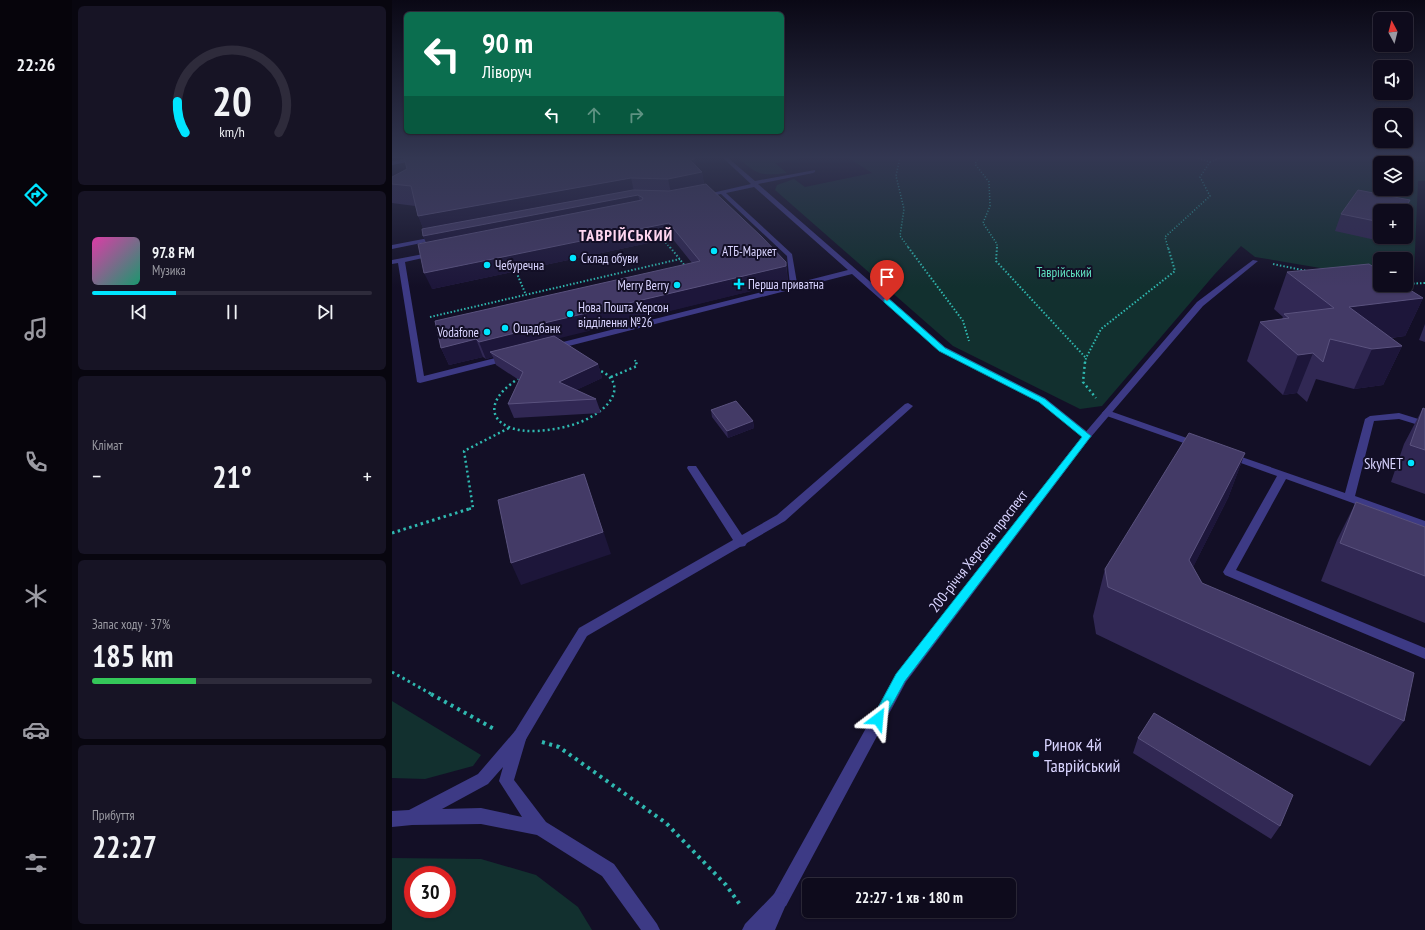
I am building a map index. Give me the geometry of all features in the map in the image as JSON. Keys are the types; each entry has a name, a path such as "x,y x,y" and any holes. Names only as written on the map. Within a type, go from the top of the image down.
{"street":[{"path":"731,200 790,255 794,287"},
{"path":"773,200 942,349 1042,400 1086,436"},
{"path":"392,247 443,237"},
{"path":"392,262 445,252"},
{"path":"401,261 420,380 519,356"},
{"name":"200-річчя Херсона проспект","path":"757,929 780,900 900,678 1086,436 1200,304 1255,261"},
{"path":"542,350 854,272"},
{"path":"392,813 412,817 483,779 520,736 583,632 741,543 781,518 908,406"},
{"path":"1107,412 1425,525"},
{"path":"1349,498 1370,419 1399,416 1425,424"},
{"path":"692,468 741,543"},
{"path":"1283,475 1229,572 1425,654"},
{"path":"520,736 506,782 540,828"},
{"path":"392,819 412,817 481,816 540,828 608,870 651,930"}],"path":[{"path":"902,200 904,209 900,236 962,320 977,367"},
{"path":"990,200 990,206 983,223 997,244 996,261 1086,358"},
{"path":"1107,412 1083,382 1086,358 1101,329 1175,271 1165,237 1204,200"},
{"path":"660,235 689,271"},
{"path":"437,315 680,259"},
{"path":"1255,261 1311,272"},
{"path":"514,266 526,294"},
{"path":"1413,284 1425,283"},
{"path":"611,377 637,366 635,360"},
{"path":"578,365 594,367 606,372 611,377 614,380 615,389 611,400 601,410 585,420 566,427 546,431 526,431 509,428 497,421 492,411 495,399 505,388 520,378 538,371 558,366 578,365"},
{"path":"392,533 473,508 464,451 509,428"},
{"path":"392,672 499,732 520,736 558,747 666,823 726,885 757,929"}],"green space":[{"name":"Таврійський","path":"787,200 1417,200 1414,274 1413,252 1373,252 1373,274 1332,270 1255,257 1241,246 1214,275 1102,406 1080,409 953,346"},
{"path":"392,701 481,755 473,766 425,779 392,778"},
{"path":"392,858 481,859 536,875 578,907 592,930 392,930"}],"building":[{"path":"414,200 505,200 418,216"},
{"path":"577,200 610,200 423,236 422,229"},
{"path":"640,200 723,200 786,262 786,266 540,324 543,326 479,342 476,339 441,348 435,321 700,261 669,223 424,273 418,244"},
{"path":"1351,200 1410,200 1408,204 1373,204 1373,221 1341,214"},
{"path":"1369,264 1373,267 1373,292 1413,292 1423,298 1349,307 1402,346 1372,349 1330,339 1323,362 1313,353 1298,355 1260,322 1289,318 1284,314 1334,308 1287,272"},
{"path":"554,336 598,364 559,382 596,399 508,404 523,372 490,352"},
{"path":"736,401 753,421 727,431 711,410"},
{"path":"1423,408 1425,409 1425,450 1410,445"},
{"path":"1189,433 1245,453 1189,560 1202,583 1414,673 1404,721 1108,587 1105,569"},
{"path":"584,474 603,532 511,563 498,500"},
{"path":"1356,502 1425,527 1425,576 1340,543"},
{"path":"1154,713 1293,795 1280,826 1138,738"}],"place":[{"name":"АТБ-Маркет","path":"714,251"},
{"name":"Склад обуви","path":"573,258"},
{"name":"Чебуречна","path":"487,265"},
{"name":"Перша приватна","path":"739,284"},
{"name":"Merry Berry","path":"677,285"},
{"name":"Нова Пошта Херсон відділення №26","path":"570,314"},
{"name":"Ощадбанк","path":"505,328"},
{"name":"Vodafone","path":"487,332"},
{"name":"SkyNET","path":"1411,463"},
{"name":"Ринок 4й Таврійський","path":"1036,754"}],"district":[{"name":"ТАВРІЙСЬКИЙ","path":"626,235"}],"route":[{"path":"878,719 900,678 1086,436 1042,400 942,349 887,301"}]}
